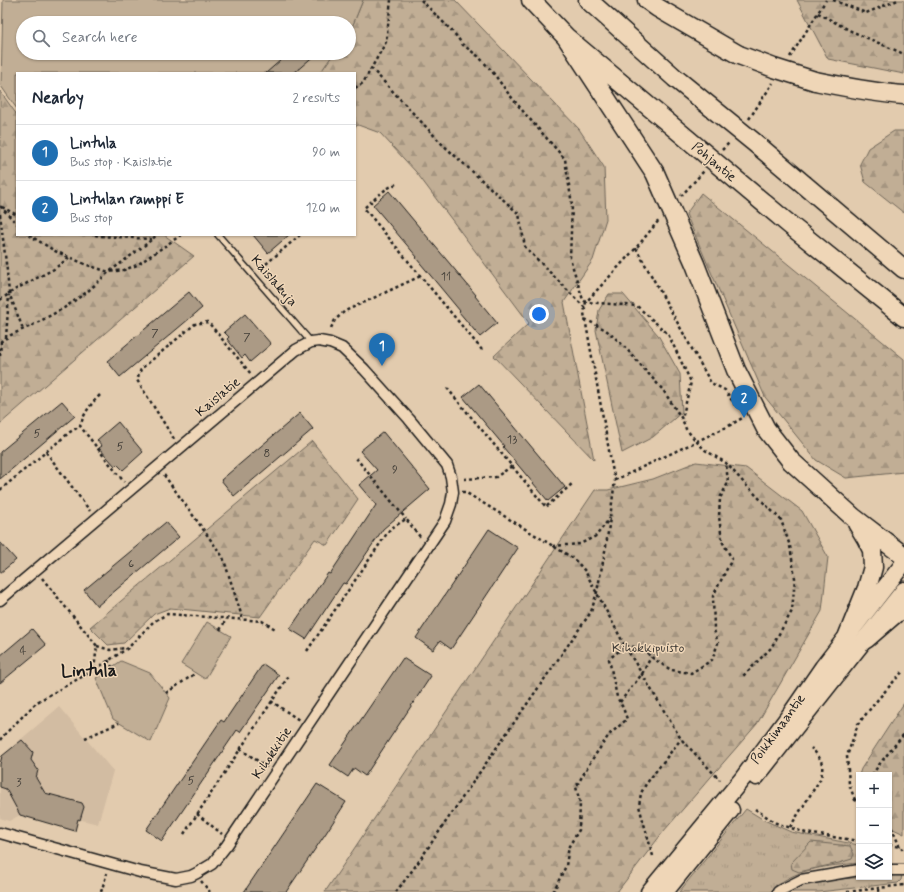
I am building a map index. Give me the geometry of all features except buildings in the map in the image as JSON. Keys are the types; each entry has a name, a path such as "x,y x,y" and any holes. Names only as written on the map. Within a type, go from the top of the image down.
{"highway":[{"name":"Pohjantie","path":"531,0 566,37 790,225 904,317"},
{"path":"588,0 675,78 749,138 904,269"},
{"path":"647,0 658,8 739,55 774,68 815,81 855,89 904,95"},
{"path":"566,37 654,173 695,264 736,370 766,429 791,461 853,517 904,556"},
{"path":"848,635 867,588 873,567 872,550 853,517"},
{"path":"866,638 896,613 904,610"}],"main road":[{"name":"Poikkimaantie","path":"649,892 743,778 823,667 904,563"},
{"name":"Poikkimaantie","path":"665,892 904,590"}],"street":[{"name":"Kihokkitie","path":"0,833 140,872 176,879 191,876 212,864 227,845 445,521 451,504 453,492 451,477 447,466 396,404 342,348 330,343 319,341 311,342"},
{"name":"Kaislatie","path":"0,600 296,350 311,342"},
{"path":"892,870 904,870"},
{"path":"778,892 801,880 856,871"}],"lane":[{"name":"Kaislakuja","path":"219,236 311,342"}],"path":[{"path":"356,87 362,83 386,42 391,0"},
{"path":"421,0 463,44 487,65 527,116 565,159 572,205 570,258 583,300 586,302 637,306 668,334 691,382 682,419"},
{"path":"787,63 826,0"},
{"path":"833,0 866,13 898,0"},
{"path":"818,13 851,31 904,54"},
{"path":"371,68 442,144 519,214 525,248 585,308"},
{"path":"749,119 774,82"},
{"path":"722,150 730,142"},
{"path":"680,197 704,171"},
{"path":"396,184 386,189 364,208 482,350"},
{"path":"0,206 16,214"},
{"path":"0,206 16,223"},
{"path":"0,214 9,293 6,338"},
{"path":"396,892 592,612 606,546 615,480 584,313 586,302 661,219"},
{"path":"31,236 55,251 87,265 109,272 124,270 137,265 180,236"},
{"path":"99,236 152,239"},
{"path":"0,356 0,341 64,308 156,236"},
{"path":"266,264 299,236"},
{"path":"636,248 711,383 725,390 736,406"},
{"path":"0,300 9,293 54,269 70,257"},
{"path":"331,328 335,320 345,311 421,276"},
{"path":"9,293 23,330"},
{"path":"585,319 606,330 623,345 663,390 682,419 686,428 696,441 705,450 726,463 781,520 790,546 795,578 792,611 771,648 742,677"},
{"path":"174,440 137,380 142,369 195,324 208,322 251,374"},
{"path":"447,388 546,507 573,483"},
{"path":"0,490 70,432 80,426 89,406 100,395"},
{"path":"615,480 744,418 740,412"},
{"path":"80,426 125,482"},
{"path":"46,452 90,511"},
{"path":"356,458 421,538"},
{"path":"553,892 566,866 569,846 579,830 580,803 576,787 591,761 609,735 627,719 617,697 609,659 625,646 643,648 651,657 671,670 690,673 712,660 718,643 714,630 713,596 732,559 722,540 718,516 720,498 728,483 726,463"},
{"path":"464,479 496,477 512,466"},
{"path":"164,475 223,557 243,620"},
{"path":"453,492 465,492 578,562 597,592 625,646 681,739 720,780"},
{"path":"553,546 580,544 596,536 610,518"},
{"path":"307,651 390,528 406,519"},
{"path":"36,570 97,646 110,650 128,648"},
{"path":"0,740 37,702 94,670 128,648 153,622 167,614 262,621 277,630"},
{"path":"220,630 227,618"},
{"path":"94,670 97,646"},
{"path":"620,702 642,674 651,657"},
{"path":"108,660 112,667"},
{"path":"855,800 849,784 847,756 858,724 878,698 904,670"},
{"path":"166,693 196,673"},
{"path":"184,834 290,674"},
{"path":"272,701 299,720"},
{"path":"85,738 119,723"},
{"path":"874,772 904,734"},
{"path":"653,856 639,806 640,793 681,739"},
{"path":"790,827 821,778 823,768 821,761 818,755 811,748"},
{"path":"240,749 267,767"},
{"path":"755,809 776,823 806,832 856,840"},
{"path":"197,814 222,834"},
{"path":"892,829 900,847 904,851"},
{"path":"892,846 900,847"},
{"path":"101,892 107,873"},
{"path":"203,885 210,892"},
{"path":"847,892 904,885"},
{"path":"879,892 880,888"}],"shaded area":[{"path":"59,707 113,771 98,824 78,819 75,831 20,815 9,821 0,818 0,757"}],"green space":[{"path":"3,0 363,0 356,17 16,16 16,60 329,60 321,72 16,72 16,108 1,86"},
{"path":"363,0 455,0 579,129 604,167 606,219 593,260 564,302 594,460 494,356 529,323 416,172 380,133 358,125 356,126 356,72 321,72 329,60 356,60 356,17"},
{"path":"797,0 904,0 904,74 828,59"},
{"path":"0,91 16,114 16,236 165,236 194,256 0,424"},
{"path":"894,131 904,131 904,213 865,182 860,164 868,148"},
{"path":"701,193 904,359 904,472 846,478 816,460 765,397 686,214"},
{"path":"609,294 623,294 658,335 680,374 682,412 653,437 622,453 596,330 599,310"},
{"path":"312,441 358,499 327,545 315,539 260,617 170,608 154,614 124,643 108,645 90,627"},
{"name":"Kihokkipuisto","path":"696,462 746,468 802,511 828,557 822,611 757,724 663,832 617,892 325,892 595,490 608,490 653,479"},
{"path":"207,622 231,636 205,679 181,664"},
{"path":"121,661 150,673 170,698 151,742 113,719 96,678"},
{"path":"904,703 904,834 892,828 892,772 860,772"},
{"path":"746,809 764,820 791,832 856,844 856,863 823,867 800,873 779,884 770,892 679,892"},
{"path":"811,842 850,846 854,854 852,859 839,863 799,872 792,869 791,863"},
{"path":"902,875 901,880 898,883 819,892 790,892 807,884 836,879 856,878 856,880 892,880 892,876"}],"place":[{"name":"Lintula","path":"382,366"},
{"name":"Lintulan ramppi E","path":"744,418"}],"district":[{"name":"Lintula","path":"89,671"}]}
